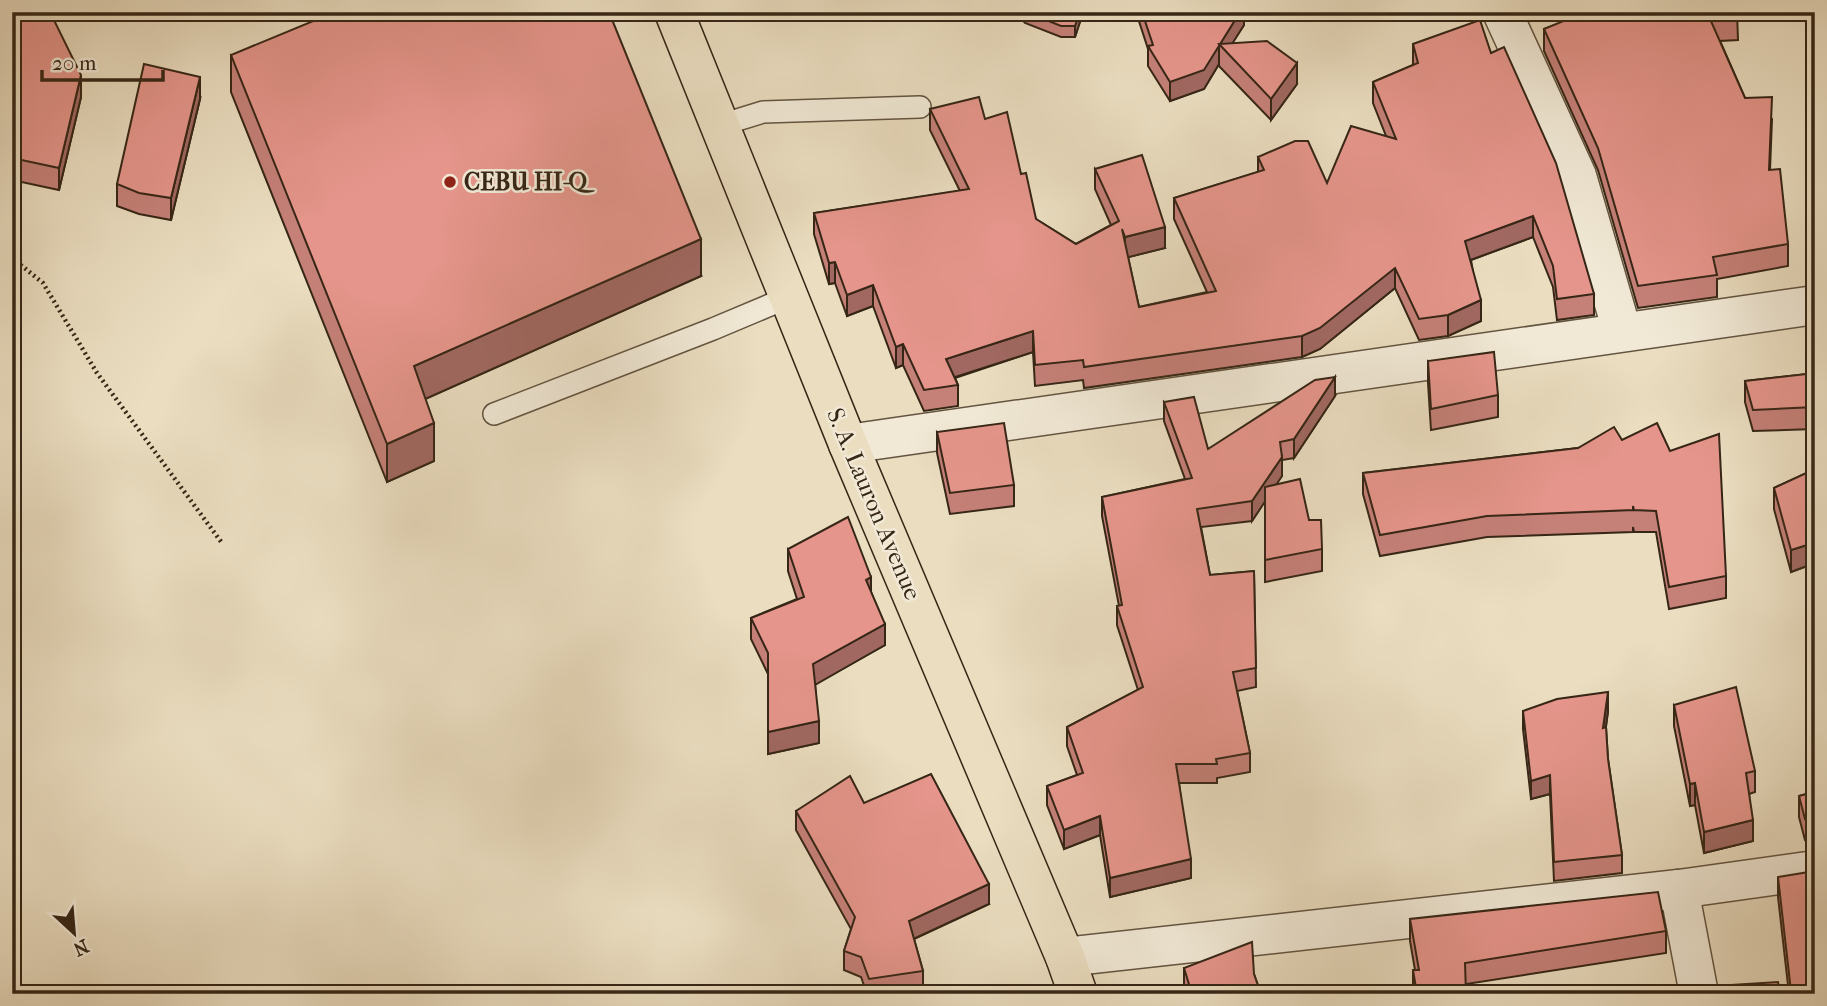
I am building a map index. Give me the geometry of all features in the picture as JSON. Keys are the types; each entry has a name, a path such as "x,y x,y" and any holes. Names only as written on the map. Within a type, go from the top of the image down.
{"highway":[{"name":"S. A. Lauron Avenue","path":"674,12 848,444 1065,957 1078,994"}],"street":[{"path":"1502,12 1577,176 1622,331"},
{"path":"848,444 1815,305"},
{"path":"1065,957 1679,888 1815,870"},
{"path":"1679,888 1699,994"}],"lane":[{"path":"721,125 763,112 920,107"},
{"path":"494,414 713,329 789,296"}],"path":[{"path":"12,258 43,284 97,373 222,543"}],"building":[{"path":"12,12 50,12 81,75 59,168 12,158"},
{"path":"335,12 609,12 701,239 414,366 434,423 387,444 231,55"},
{"path":"1026,12 1080,12 1075,26 1061,26"},
{"path":"1142,12 1240,12 1204,70 1170,82 1148,46 1153,45"},
{"path":"1569,12 1737,12 1738,18 1710,19 1745,98 1772,97 1769,170 1780,169 1788,244 1713,257 1717,275 1638,286 1598,148 1544,29 1571,18"},
{"path":"1480,20 1491,53 1504,47 1556,163 1594,294 1557,299 1553,266 1533,216 1465,241 1481,300 1448,315 1419,319 1395,268 1320,328 1302,336 1084,367 1083,360 1035,365 1033,331 946,359 958,385 924,390 903,344 896,347 873,285 847,295 835,262 829,263 814,213 969,189 930,109 979,97 985,119 1007,112 1021,174 1026,173 1036,219 1076,244 1119,221 1095,169 1142,155 1165,227 1125,237 1122,229 1139,307 1216,291 1174,198 1264,170 1258,157 1295,141 1308,141 1327,183 1351,126 1396,139 1373,82 1418,63 1413,44"},
{"path":"1267,41 1297,63 1271,99 1219,44"},
{"path":"144,64 200,77 171,198 139,193 117,184"},
{"path":"1494,352 1498,395 1431,409 1428,361"},
{"path":"1815,373 1815,407 1753,410 1745,381"},
{"path":"1335,377 1294,439 1280,442 1282,457 1252,501 1197,509 1210,575 1254,571 1256,668 1233,672 1250,753 1216,759 1217,764 1176,764 1191,859 1110,878 1100,816 1064,830 1047,786 1083,773 1067,727 1143,687 1117,606 1122,605 1102,497 1192,478 1164,402 1194,397 1208,449 1315,380"},
{"path":"1004,423 1014,485 950,493 937,432"},
{"path":"1657,423 1670,451 1719,434 1726,576 1669,587 1656,511 1634,510 1633,506 1633,510 1487,516 1380,535 1363,473 1578,448 1614,427 1622,440"},
{"path":"1815,469 1815,591 1807,545 1791,550 1774,488"},
{"path":"1300,479 1309,520 1321,520 1322,549 1265,560 1265,487"},
{"path":"848,517 871,577 866,580 885,624 813,664 819,721 768,732 768,653 751,618 804,597 788,549"},
{"path":"1736,687 1755,771 1746,773 1753,820 1704,832 1695,783 1690,784 1674,705"},
{"path":"1608,692 1603,728 1606,727 1622,855 1554,862 1550,775 1531,781 1523,711 1557,699"},
{"path":"931,774 989,884 909,921 923,971 869,979 861,957 844,951 855,917 796,811 850,776 864,803"},
{"path":"1815,792 1815,817 1805,819 1799,796"},
{"path":"1815,871 1815,986 1791,991 1778,877"},
{"path":"1658,892 1666,931 1465,963 1466,994 1417,994 1413,970 1419,970 1410,919"},
{"path":"1252,942 1254,974 1261,994 1192,994 1184,968"},
{"path":"1778,982 1780,994 1708,992 1715,986"}],"place":[{"name":"CEBU HI-Q","path":"450,182"}]}
